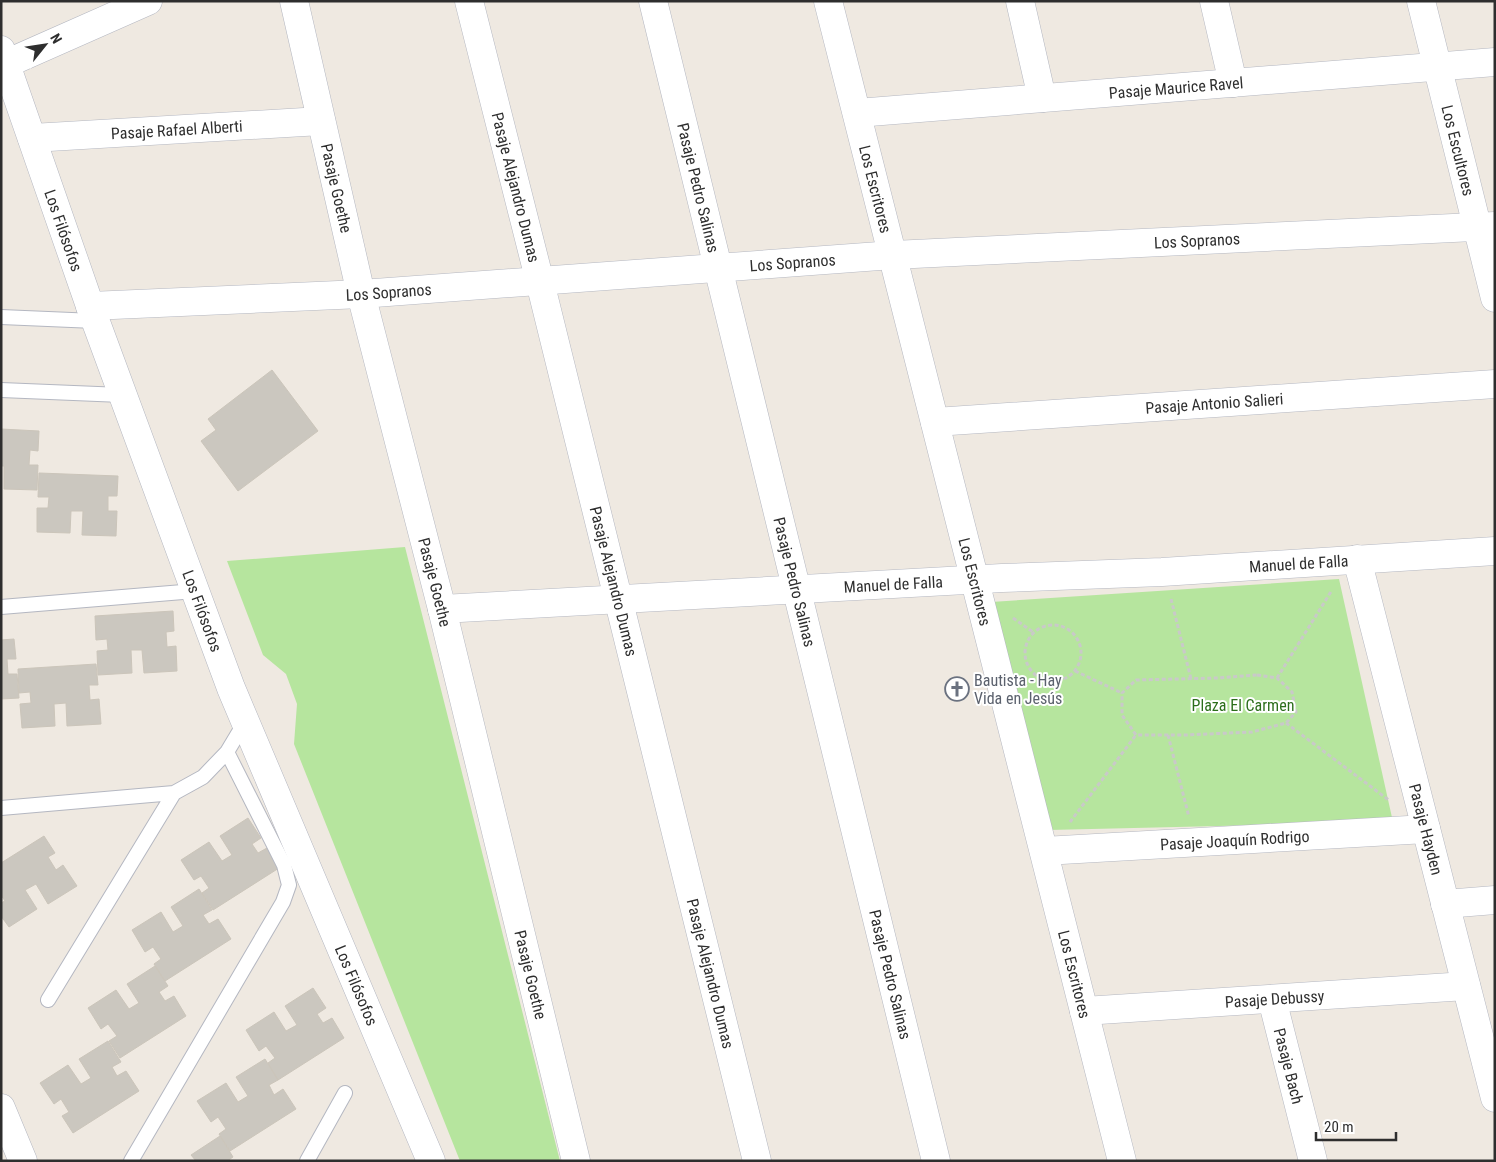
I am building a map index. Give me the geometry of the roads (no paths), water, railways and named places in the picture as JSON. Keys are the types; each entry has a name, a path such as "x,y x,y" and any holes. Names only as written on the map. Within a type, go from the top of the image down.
{"street":[{"path":"3,60 148,1"},
{"name":"Pasaje Goethe","path":"294,1 361,294 442,609 576,1161"},
{"name":"Pasaje Alejandro Dumas","path":"469,1 757,1161"},
{"name":"Pasaje Pedro Salinas","path":"653,1 719,267 795,590 936,1161"},
{"name":"Los Escritores","path":"828,1 1122,1161"},
{"path":"1020,1 1042,98"},
{"path":"1214,1 1233,83"},
{"name":"Los Escultores","path":"1422,1 1438,66 1486,226 1495,298"},
{"name":"Los Filósofos","path":"3,60 32,138 92,314 245,722 431,1161"},
{"name":"Pasaje Maurice Ravel","path":"856,113 1495,62"},
{"name":"Pasaje Rafael Alberti","path":"32,138 321,121"},
{"name":"Los Sopranos","path":"92,314 893,255 1486,226"},
{"name":"Pasaje Antonio Salieri","path":"935,422 1495,384"},
{"name":"Manuel de Falla","path":"442,609 976,580 1162,572 1495,551"},
{"name":"Pasaje Hayden","path":"1357,559 1495,1098"},
{"name":"Pasaje Joaquín Rodrigo","path":"1044,851 1426,829"},
{"path":"1445,904 1495,900"},
{"name":"Pasaje Debussy","path":"1084,1011 1466,986"},
{"name":"Pasaje Bach","path":"1272,999 1313,1161"},
{"path":"1,1108 23,1161"}],"lane":[{"path":"1,317 92,314"},
{"path":"1,390 122,395"},
{"path":"1,607 195,591"},
{"path":"1,808 174,793 203,778 227,752 245,722"},
{"path":"131,1161 283,902 289,885 284,865 227,752"},
{"path":"48,1000 174,793"},
{"path":"307,1161 345,1093"}],"place":[{"name":"Bautista - Hay Vida en Jesús","path":"957,689"}],"park label":[{"name":"Plaza El Carmen","path":"1243,705"}]}
